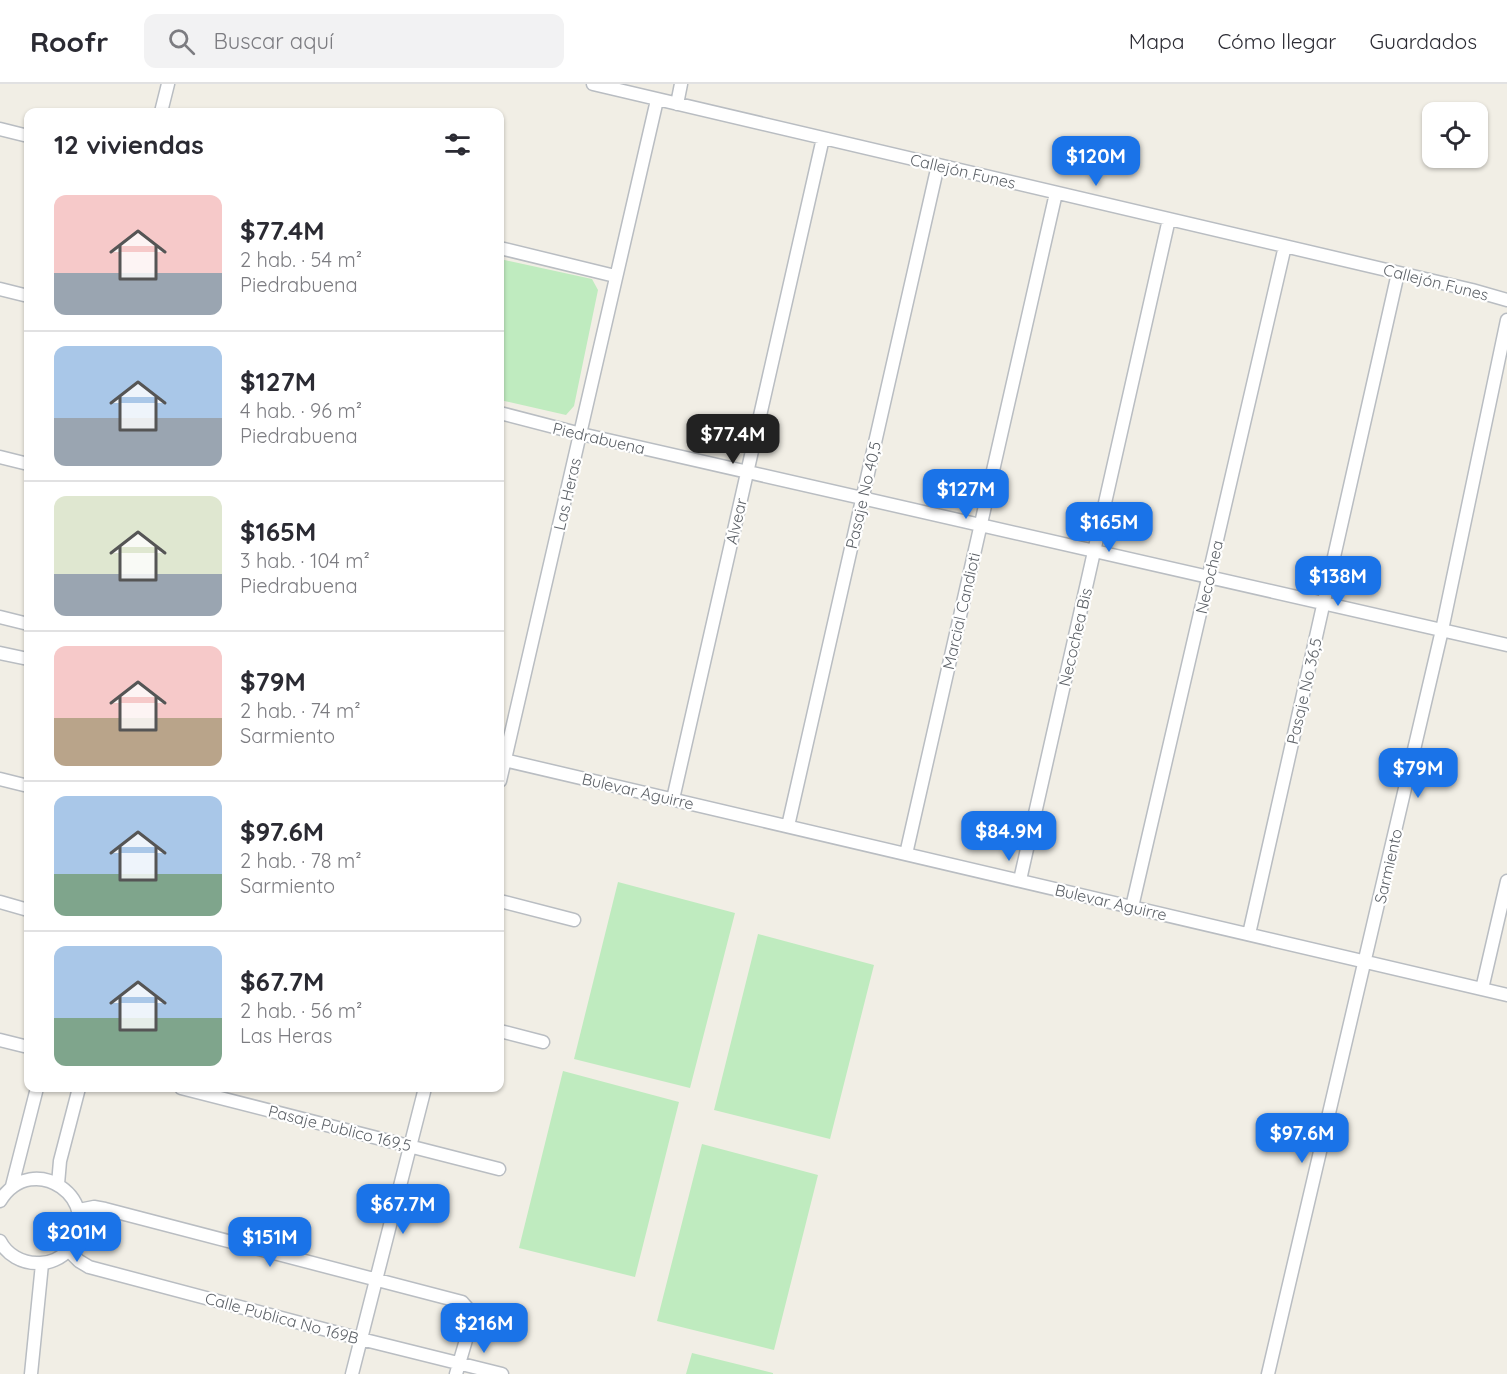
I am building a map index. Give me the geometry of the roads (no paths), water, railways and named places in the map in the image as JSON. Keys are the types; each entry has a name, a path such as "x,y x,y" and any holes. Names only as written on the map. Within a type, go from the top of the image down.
{"street":[{"path":"162,108 168,84"},
{"name":"Callejón Funes","path":"593,84 1507,300"},
{"path":"678,104 681,84"},
{"name":"Las Heras","path":"504,760 657,100"},
{"path":"0,129 24,135"},
{"name":"Alvear","path":"673,799 823,138"},
{"name":"Pasaje No 40,5","path":"788,826 938,165"},
{"name":"Marcial Candioti","path":"906,854 1056,193"},
{"name":"Necochea Bis","path":"1020,880 1169,219"},
{"name":"Necochea","path":"1132,907 1285,246"},
{"path":"504,249 615,276"},
{"name":"Pasaje No 36,5","path":"1249,934 1398,273"},
{"path":"0,289 24,295"},
{"name":"Sarmiento","path":"1268,1374 1443,630 1507,320"},
{"name":"Piedrabuena","path":"504,414 581,434 1507,645"},
{"path":"0,457 24,463"},
{"path":"0,616 24,623"},
{"path":"0,653 24,658"},
{"name":"Bulevar Aguirre","path":"504,760 1507,995"},
{"path":"0,779 24,785"},
{"path":"1482,989 1507,881"},
{"path":"0,902 24,909"},
{"path":"504,903 574,920"},
{"path":"504,1032 543,1042"},
{"path":"0,1040 24,1046"},
{"path":"4,1192 36,1092"},
{"path":"58,1184 60,1161 78,1092"},
{"name":"Pasaje Publico 169,5","path":"197,1092 499,1169"},
{"path":"352,1374 424,1092"},
{"path":"1,1247 20,1260 30,1263 51,1261 68,1250 76,1239 80,1225 78,1210 68,1191 58,1184 46,1179 34,1179 21,1182 4,1192"},
{"path":"78,1210 94,1207 105,1209 462,1302 469,1310 471,1323 458,1369"},
{"name":"Calle Publica No 169B","path":"68,1250 89,1267 361,1340 458,1369 502,1374"},
{"path":"31,1374 42,1263"}]}
